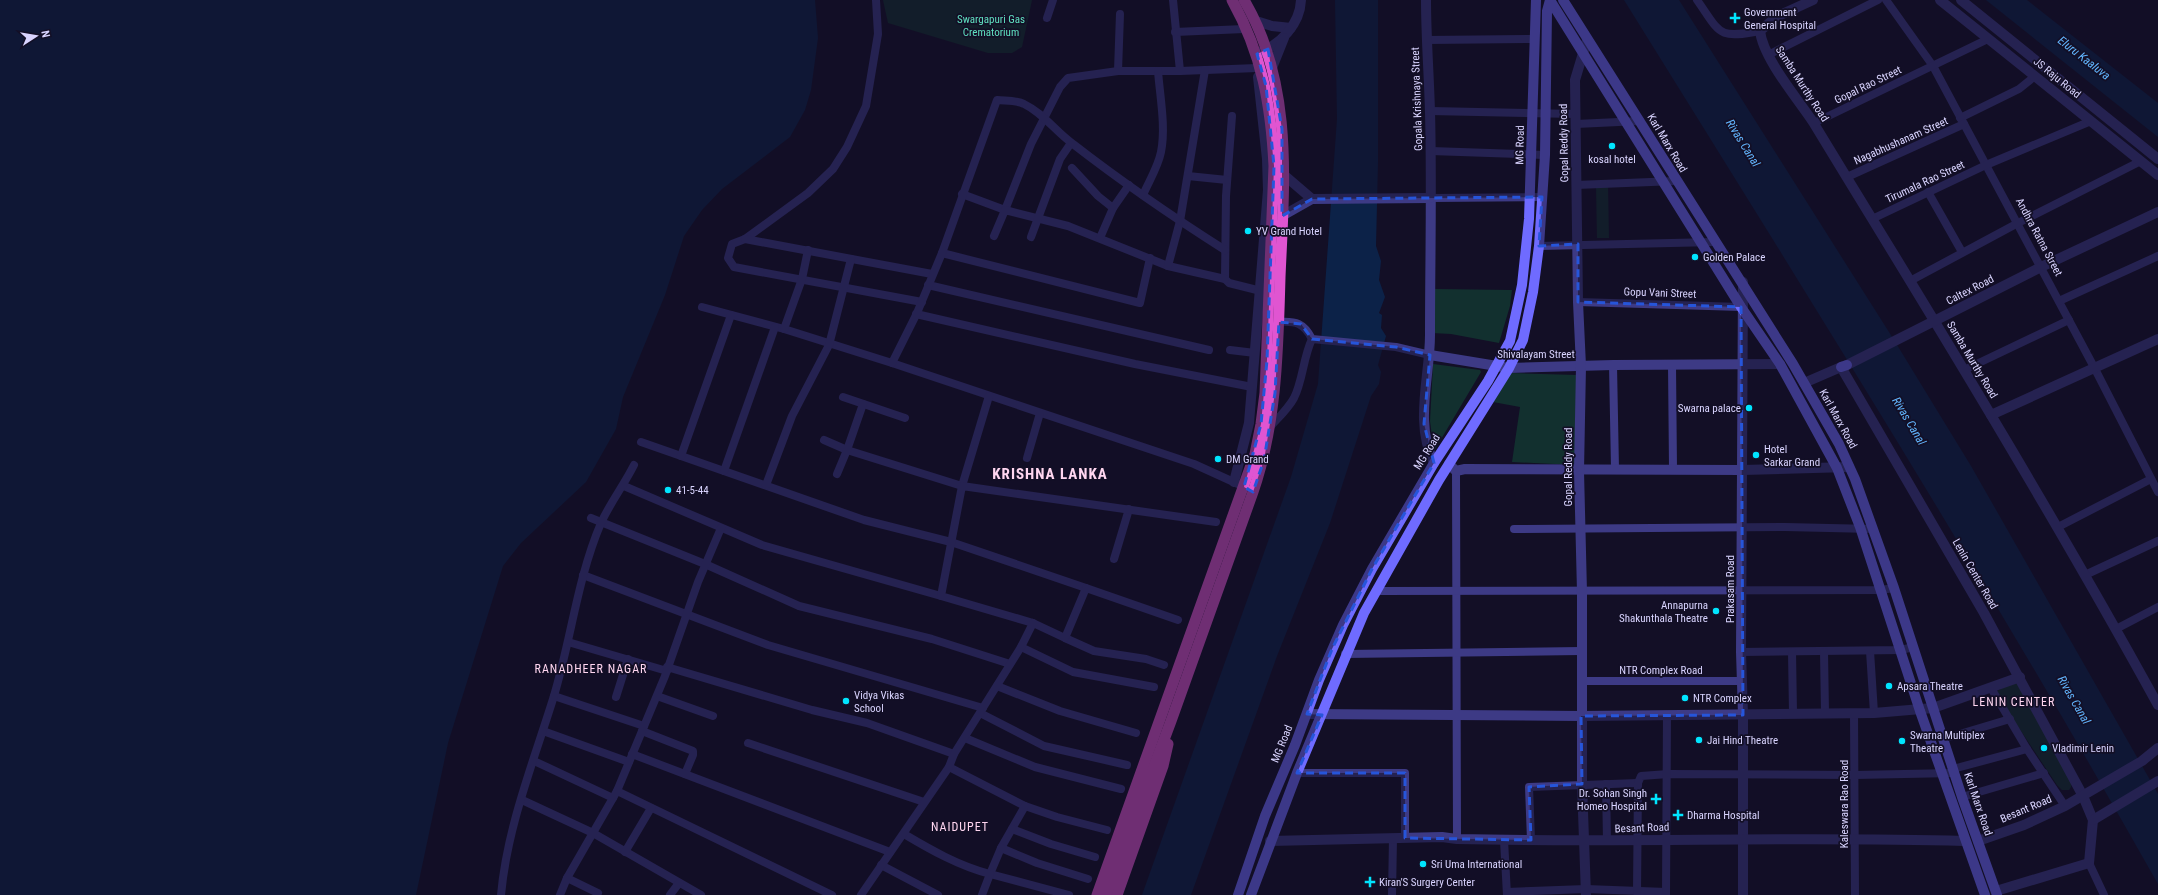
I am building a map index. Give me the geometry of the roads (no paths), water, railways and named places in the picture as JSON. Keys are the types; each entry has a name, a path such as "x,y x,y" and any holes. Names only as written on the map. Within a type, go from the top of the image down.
{"highway":[{"path":"1106,895 1171,721 1255,454 1262,424 1265,393 1274,166 1266,86 1247,26 1232,0"},
{"path":"1097,895 1137,778 1244,487 1264,460 1270,427 1279,322 1284,175 1282,129 1268,50 1256,21 1244,0"},
{"path":"1117,895 1163,766 1171,721"}],"main road":[{"path":"1251,895 1270,841 1364,613 1453,468 1523,340 1533,292 1539,246 1545,155 1545,53 1547,11 1550,0 1536,0"},
{"name":"MG Road","path":"1238,895 1265,816 1307,714 1319,680 1343,625 1372,569 1434,463 1496,367 1510,341 1516,317 1526,253 1531,196 1533,154 1533,54 1536,0"},
{"name":"Karl Marx Road","path":"1550,0 1628,122 1742,307 1780,364 1837,468 1882,590 1920,711 1984,895"},
{"name":"Karl Marx Road","path":"1563,0 1587,40 1640,121 1676,181 1715,242 1743,282 1804,383 1850,467 1894,588 1953,771 1996,893"},
{"path":"1533,54 1545,53"},
{"name":"Caltex Road","path":"1793,388 1804,383"}],"street":[{"path":"876,0 878,34 866,106 846,147 833,168 808,193 745,239 732,244 728,258 734,267 922,302"},
{"path":"1047,18 1053,0"},
{"path":"1173,0 1180,71"},
{"path":"702,307 784,329 829,345 892,363 1194,464 1244,487 1261,291 1268,190 1267,159 1257,68 1244,29 1226,0"},
{"path":"1257,54 1268,50 1288,31 1299,16 1301,0"},
{"name":"Gopala Krishnaya Street","path":"1426,0 1426,40 1431,151 1430,355 1424,396 1424,424 1429,453 1434,463"},
{"path":"1697,0 1717,29 1726,34 1735,36 1760,31 1776,18 1813,0"},
{"path":"1768,55 1878,0"},
{"name":"Andhra Ratna Street","path":"1886,0 1933,66 2041,266 2158,492"},
{"name":"JS Raju Road","path":"1940,0 2158,175"},
{"name":"JS Raju Road","path":"1962,0 2158,159"},
{"path":"1118,71 1120,14"},
{"path":"1256,21 1288,31"},
{"path":"1176,32 1244,29"},
{"path":"1272,68 1288,31"},
{"name":"Samba Murthy Road","path":"1760,31 1762,41 1768,55 1814,123 1935,321 2058,527 2158,705"},
{"path":"1426,40 1534,39"},
{"name":"Gopal Rao Street","path":"1814,123 1988,39"},
{"name":"Gopal Reddy Road","path":"1586,892 1583,840 1581,716 1582,592 1579,471 1581,366 1578,302 1575,80 1587,40"},
{"path":"994,236 1031,144 1060,87 1068,78 1118,71 1180,71 1257,68"},
{"path":"1168,266 1180,221 1205,70"},
{"path":"1143,195 1161,152 1162,135 1158,71"},
{"name":"Nagabhushanam Street","path":"1847,178 1962,121 2019,89 2035,76"},
{"path":"892,363 922,302 932,274 942,253 997,100 1023,103 1045,118 1071,143 1180,221 1225,250"},
{"path":"1430,111 1545,112 1576,119 1628,122 1640,121"},
{"path":"1225,279 1227,180 1232,116"},
{"name":"Tirumala Rao Street","path":"1872,219 1986,165 2091,121"},
{"path":"1031,237 1060,160 1071,143"},
{"path":"1431,151 1545,155"},
{"path":"1910,280 2018,223 2141,161"},
{"path":"1072,168 1098,196 1113,208"},
{"path":"1284,175 1312,199"},
{"path":"1188,176 1227,180"},
{"path":"1576,185 1676,181"},
{"path":"1100,238 1113,208 1129,185"},
{"path":"1928,192 1962,252"},
{"path":"962,194 1005,210 1068,226 1168,266 1225,279 1229,283 1261,291"},
{"path":"1282,216 1312,199 1542,196"},
{"name":"Caltex Road","path":"1804,383 1844,366 1898,337 1935,321 2041,266 2158,212"},
{"path":"745,239 932,274"},
{"path":"1539,246 1715,242"},
{"path":"784,329 802,279 808,250"},
{"path":"942,253 1140,303 1150,258"},
{"path":"2059,301 2158,256"},
{"path":"766,485 792,416 829,345 851,259"},
{"name":"Prakasam Road","path":"1743,282 1741,365 1743,470 1741,652 1743,715 1743,895"},
{"path":"928,285 1209,350"},
{"name":"Gopu Vani Street","path":"1578,302 1742,307"},
{"path":"916,314 1135,364 1252,387"},
{"path":"681,456 732,315"},
{"path":"1964,370 2069,320"},
{"path":"1270,427 1294,399 1305,353 1316,339 1301,324 1293,321 1279,322"},
{"path":"724,471 775,327"},
{"name":"Shivalayam Street","path":"1316,339 1396,347 1430,355 1509,368 1613,365 1780,364"},
{"path":"1991,415 2095,369 2158,339"},
{"path":"1230,350 1255,352"},
{"path":"1613,365 1615,469"},
{"path":"1672,365 1673,469"},
{"name":"Lenin Center Road","path":"1844,366 2020,677 2083,796 2093,820"},
{"path":"941,596 962,486 989,396"},
{"path":"843,397 905,418"},
{"path":"837,474 848,450 863,404"},
{"path":"1027,458 1040,413"},
{"path":"824,440 848,450 962,486 1216,522"},
{"path":"641,442 864,520 951,542 1178,620"},
{"path":"501,895 503,868 517,811 522,800 554,696 583,575 602,522 624,486 634,465"},
{"path":"1457,839 1456,591 1453,468 1579,471 1615,469 1743,470 1850,467"},
{"path":"2058,527 2151,479"},
{"path":"624,486 762,545 1033,623 1094,651 1146,659 1164,665"},
{"path":"1114,559 1129,509"},
{"path":"591,518 705,564 799,606 932,639 1010,664"},
{"path":"1514,529 1860,527 1873,529"},
{"path":"560,895 567,878 615,794 657,696 705,564 721,528"},
{"path":"2085,575 2158,541"},
{"path":"583,575 768,645 982,711 1044,746 1128,765"},
{"path":"1065,638 1086,588"},
{"path":"1376,592 1882,590 1894,588"},
{"path":"2116,629 2158,607"},
{"path":"861,895 904,834 948,767 954,754 1021,647 1033,623"},
{"path":"568,642 812,710 867,723 954,754"},
{"path":"1021,647 1072,672 1154,687"},
{"path":"1741,652 1870,651 1901,650 1913,647"},
{"path":"1346,654 1456,651 1581,651"},
{"path":"1870,651 1874,713"},
{"path":"1792,652 1793,713"},
{"path":"1824,652 1825,713"},
{"path":"616,697 628,659"},
{"path":"1307,714 1581,716 1743,715 1920,711 1933,708 2020,677"},
{"name":"NTR Complex Road","path":"1581,681 1741,681"},
{"path":"997,686 1060,711 1136,732"},
{"path":"1990,688 2027,749 2065,806"},
{"path":"554,696 643,729 693,751 694,755 685,774"},
{"path":"657,696 713,716"},
{"name":"Kaleswara Rao Road","path":"1854,713 1855,895"},
{"path":"1504,840 1507,894 1586,892 1666,893 1668,774 1667,715"},
{"path":"1943,739 2010,719"},
{"path":"543,731 629,762"},
{"path":"965,738 1035,767 1121,789"},
{"path":"748,743 924,802"},
{"name":"Besant Road","path":"1978,841 2024,825 2065,806 2142,761 2158,748"},
{"path":"1637,892 1638,783 1641,776 1646,774 1942,774 2027,749"},
{"path":"632,754 890,852"},
{"path":"534,760 651,808 832,895"},
{"path":"948,767 1025,806 1057,817 1107,830"},
{"path":"1297,774 1405,773 1404,838"},
{"path":"1962,797 2044,773"},
{"path":"2103,895 2089,863 2093,820 2107,809 2157,781"},
{"path":"1532,840 1529,787 1638,783"},
{"path":"1606,784 1607,841"},
{"path":"522,800 593,833 701,895"},
{"path":"982,895 1001,848 1025,806"},
{"path":"625,852 651,808"},
{"path":"1012,829 1051,844 1095,857"},
{"path":"904,834 931,850 968,868 1069,895"},
{"name":"Besant Road","path":"1270,841 1442,837 1457,839 1607,841 1667,839 1855,838 1964,841"},
{"path":"1392,895 1393,838"},
{"path":"1001,848 1037,863 1088,879"},
{"path":"1984,895 1996,893 2089,863"},
{"path":"882,865 938,895"},
{"path":"567,878 598,894"},
{"path":"670,895 679,882"}],"water":[{"path":"0,0 815,0 818,38 811,90 805,110 790,137 722,189 702,210 684,236 665,295 623,397 616,429 586,482 521,543 503,566 448,743 416,895 0,895"},
{"path":"1335,0 1378,0 1378,162 1376,246 1381,261 1379,280 1385,297 1379,313 1382,315 1381,328 1386,336 1378,365 1381,372 1379,384 1371,396 1330,523 1277,656 1191,895 1142,895 1291,477 1318,384 1337,119"},
{"name":"Rivas Canal","path":"1624,0 1679,0 1894,340 1971,466 2158,794 2158,884 2029,661 1896,439"},
{"name":"Eluru Kaaluva","path":"1986,0 2027,0 2158,103 2158,137"}],"place":[{"name":"Government General Hospital","path":"1735,18"},
{"name":"kosal hotel","path":"1612,146"},
{"name":"YV Grand Hotel","path":"1248,231"},
{"name":"Golden Palace","path":"1695,257"},
{"name":"Swarna palace","path":"1749,408"},
{"name":"Hotel Sarkar Grand","path":"1756,455"},
{"name":"DM Grand","path":"1218,459"},
{"name":"41-5-44","path":"668,490"},
{"name":"Annapurna Shakunthala Theatre","path":"1716,611"},
{"name":"Apsara Theatre","path":"1889,686"},
{"name":"NTR Complex","path":"1685,698"},
{"name":"Vidya Vikas School","path":"846,701"},
{"name":"Jai Hind Theatre","path":"1699,740"},
{"name":"Swarna Multiplex Theatre","path":"1902,741"},
{"name":"Vladimir Lenin","path":"2044,748"},
{"name":"Dr. Sohan Singh Homeo Hospital","path":"1656,799"},
{"name":"Dharma Hospital","path":"1678,815"},
{"name":"Sri Uma International","path":"1423,864"},
{"name":"Kiran'S Surgery Center","path":"1370,882"}],"district":[{"name":"KRISHNA LANKA","path":"1050,474"},
{"name":"RANADHEER NAGAR","path":"591,669"},
{"name":"LENIN CENTER","path":"2014,702"},
{"name":"NAIDUPET","path":"960,827"}],"park label":[{"name":"Swargapuri Gas Crematorium","path":"991,25"}]}
